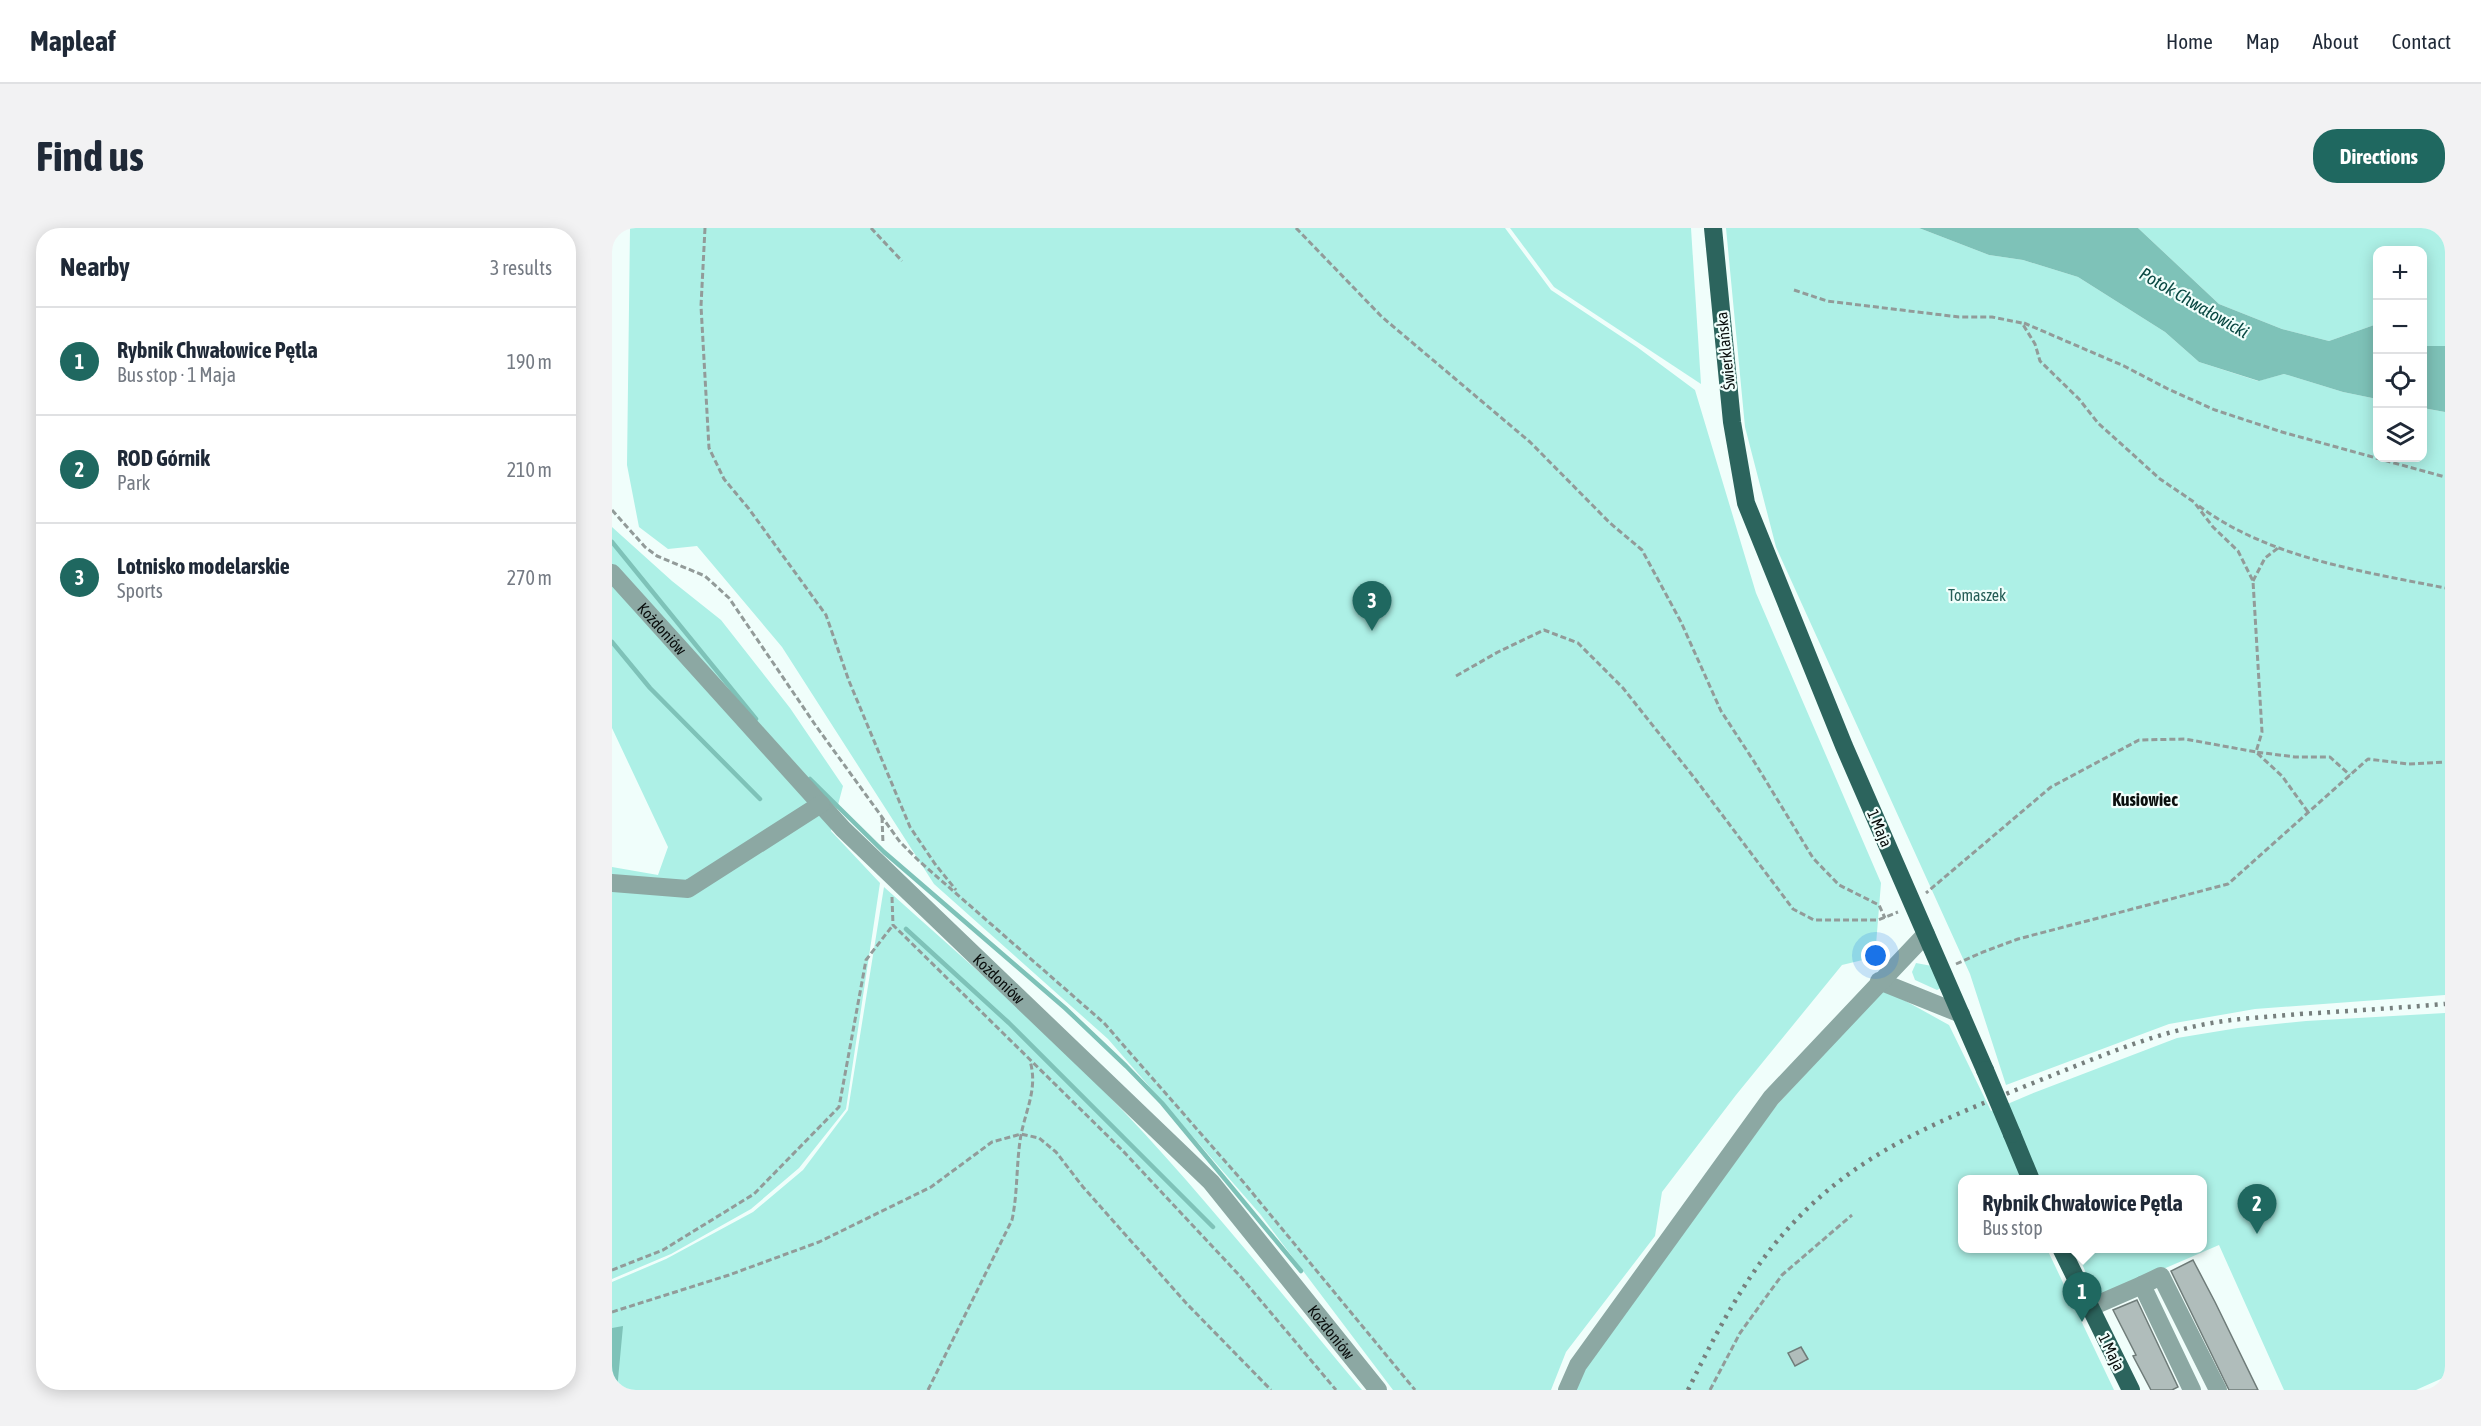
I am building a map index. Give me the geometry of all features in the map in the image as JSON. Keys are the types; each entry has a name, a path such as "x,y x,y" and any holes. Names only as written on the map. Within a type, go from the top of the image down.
{"main road":[{"name":"Świerklańska","path":"1713,228 1739,474"},
{"name":"1 Maja","path":"1739,474 1753,524 1844,746 1944,970 2029,1175"},
{"name":"1 Maja","path":"2063,1253 2131,1390"}],"street":[{"name":"Kożdoniów","path":"612,573 843,829 1211,1182 1378,1390"},
{"path":"612,883 688,889 821,804"},
{"path":"1567,1390 1578,1365 1771,1098 1926,934"},
{"path":"1880,981 1961,1014"},
{"path":"2089,1308 2161,1276 2215,1384 2189,1389 2142,1285"}],"path":[{"path":"705,228 701,306 709,448 724,479 749,509 826,615 849,681 910,827 935,864 961,896"},
{"path":"871,228 902,261"},
{"path":"1296,228 1382,317 1530,442 1610,523 1642,550 1681,622 1721,711 1813,858 1839,885 1879,905 1885,918"},
{"path":"1794,290 1827,301 1959,317 1992,317 2022,323 2124,366 2215,410 2282,432 2445,477"},
{"path":"2022,323 2035,344 2040,361 2079,399 2098,423 2160,479 2233,527 2265,544 2278,548 2378,575 2445,588"},
{"path":"2194,502 2213,527 2238,551 2253,581 2262,732 2256,752"},
{"path":"612,510 645,547 657,556 705,576 729,598 816,726 900,842 1104,1023 1231,1167 1415,1390"},
{"path":"2253,581 2265,558 2278,548"},
{"path":"1456,676 1498,652 1544,630 1578,643 1623,688 1794,909 1814,920 1885,918 1913,904 2051,787 2139,740 2185,739 2295,757 2330,757 2350,775"},
{"path":"2256,752 2282,776 2308,812"},
{"path":"1944,970 2018,939 2228,884 2367,759 2409,764 2445,762"},
{"path":"612,1270 663,1250 754,1194 839,1107 866,960 893,925 891,874"},
{"path":"893,925 1123,1151 1232,1267 1336,1390"},
{"path":"928,1390 1012,1220 1016,1202 1021,1134 1034,1084 1029,1059"},
{"path":"612,1312 729,1275 819,1242 932,1187 992,1142 1021,1134 1039,1138 1056,1152 1083,1187 1186,1304 1271,1390"},
{"path":"1710,1390 1740,1333 1782,1275 1852,1215"}],"green space":[{"path":"630,228 1505,228 1551,290 1637,347 1695,390 1756,593 1881,883 1875,957 1842,965 1736,1095 1662,1192 1655,1236 1566,1352 1551,1390 1393,1390 1260,1214 1108,1039 934,884 782,647 697,546 668,549 639,527 627,465"},
{"path":"1510,228 1691,228 1701,384 1554,287"},
{"name":"Tomaszek","path":"1726,228 1919,228 1989,255 2023,260 2078,277 2165,332 2199,362 2258,381 2284,374 2343,392 2373,398 2373,462 2427,462 2427,409 2445,412 2445,995 2255,1009 2169,1024 2006,1085 1970,974 1776,547 1745,427"},
{"path":"2138,228 2445,228 2445,346 2427,346 2427,246 2373,246 2373,325 2329,341 2282,329 2219,304"},
{"path":"612,527 672,581 721,620 790,708 843,786 831,831 880,883 846,1109 799,1168 751,1209 671,1254 612,1279 612,867 658,875 668,847 612,728"},
{"path":"884,887 1051,1038 1138,1127 1236,1238 1362,1390 612,1390 612,1282 666,1259 753,1212 803,1170 848,1110"},
{"path":"1916,963 1932,966 1941,988 1937,990 1915,980 1912,972"},
{"path":"1884,989 1949,1025 1991,1111 2177,1038 2238,1028 2306,1021 2445,1013 2445,1377 2416,1390 2284,1390 2219,1245 2207,1250 2207,1175 1958,1175 1958,1253 2049,1253 2114,1390 1575,1390 1586,1368 1775,1107"},
{"path":"2078,1253 2200,1253 2096,1298"}],"water":[{"name":"Potok Chwałowicki","path":"1919,228 2138,228 2219,304 2282,329 2329,341 2373,325 2373,398 2343,392 2284,374 2259,381 2199,362 2165,332 2078,277 2023,260 1989,255"},
{"path":"2427,346 2445,346 2445,412 2427,409"},
{"path":"623,1326 617,1390 612,1390 612,1328"}],"building":[{"path":"2193,1260 2258,1390 2229,1390 2171,1271"},
{"path":"2137,1300 2178,1387 2172,1390 2151,1390 2113,1310"},
{"path":"1801,1347 1808,1359 1795,1366 1788,1353"}],"waterway":[{"path":"612,542 756,719"},
{"path":"612,642 650,688 760,799"},
{"path":"810,779 884,852 1065,1008 1126,1066 1162,1103 1301,1271"},
{"path":"906,929 1009,1023 1213,1227"}],"railway":[{"path":"1688,1390 1736,1300 1780,1238 1824,1194 1852,1172 1912,1135 1976,1106 2083,1063 2143,1041 2185,1029 2241,1019 2445,1004"}],"place":[{"name":"Lotnisko modelarskie","path":"1372,631"},
{"name":"ROD Górnik","path":"2257,1234"},
{"name":"Rybnik Chwałowice Pętla","path":"2082,1322"}],"district":[{"name":"Kusiowiec","path":"2145,800"}]}
